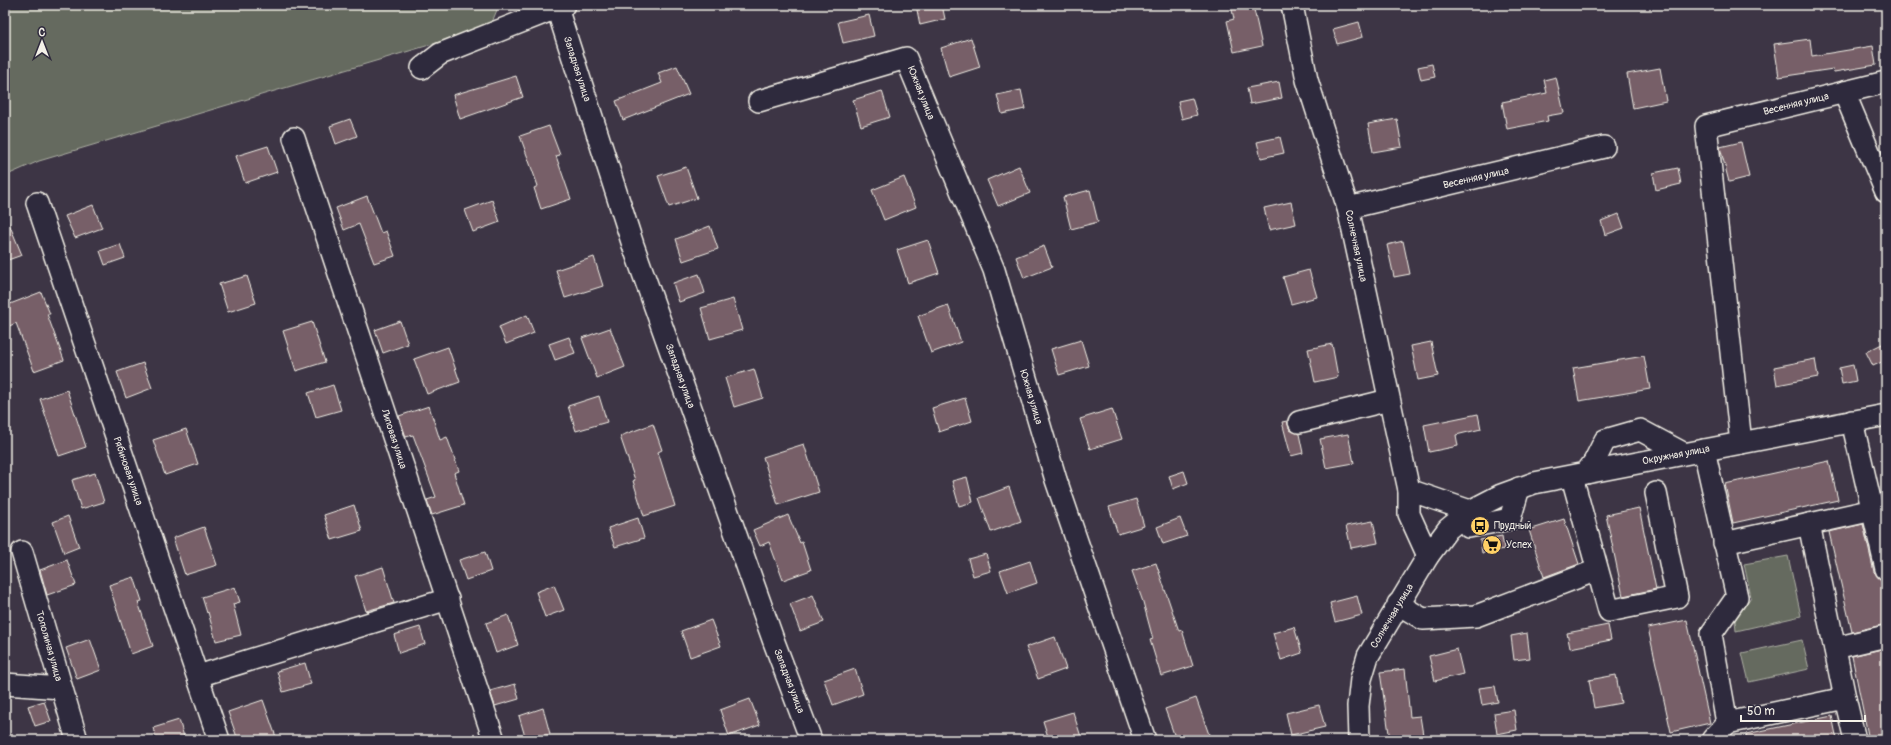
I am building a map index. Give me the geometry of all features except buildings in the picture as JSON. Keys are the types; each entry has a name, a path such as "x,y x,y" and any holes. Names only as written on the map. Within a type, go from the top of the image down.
{"street":[{"name":"Солнечная улица","path":"1292,5 1307,80 1348,208 1409,490 1409,514 1428,556"},
{"path":"422,68 440,54 561,7"},
{"name":"Западная улица","path":"561,7 634,245 774,642 811,740"},
{"name":"Южная улица","path":"759,101 906,58 994,270 1056,480 1145,740"},
{"name":"Весенняя улица","path":"1741,443 1706,126 1886,82"},
{"path":"1844,92 1886,192"},
{"name":"Липовая улица","path":"294,138 494,740"},
{"name":"Весенняя улица","path":"1348,208 1604,147"},
{"name":"Рябиновая улица","path":"37,203 219,740"},
{"path":"1299,422 1389,400"},
{"name":"Окружная улица","path":"1467,514 1501,495 1534,483 1852,420 1886,415"},
{"path":"1852,420 1886,569"},
{"path":"1656,493 1677,597 1609,611 1598,570 1579,475 1594,462 1605,440 1640,430 1684,453"},
{"path":"1704,450 1737,597 1711,634 1727,723"},
{"path":"1409,490 1467,514"},
{"path":"1724,543 1873,510"},
{"name":"Солнечная улица","path":"1359,740 1358,706 1361,679 1368,656 1428,556 1448,530 1467,514"},
{"path":"1809,524 1854,740"},
{"name":"Тополиная улица","path":"22,552 77,740"},
{"path":"1398,604 1423,619 1476,616 1598,570"},
{"path":"198,676 448,599"},
{"path":"1835,648 1886,636"},
{"path":"5,684 61,688"},
{"path":"1712,740 1727,723 1845,698"}],"green space":[{"path":"5,5 499,5 490,27 39,161 5,176"},
{"path":"1788,556 1801,616 1736,631 1735,620 1751,597 1744,564"},
{"path":"1802,640 1809,669 1749,682 1742,653"}],"place":[{"name":"Прудный","path":"1480,526"},
{"name":"Успех","path":"1492,545"}]}
